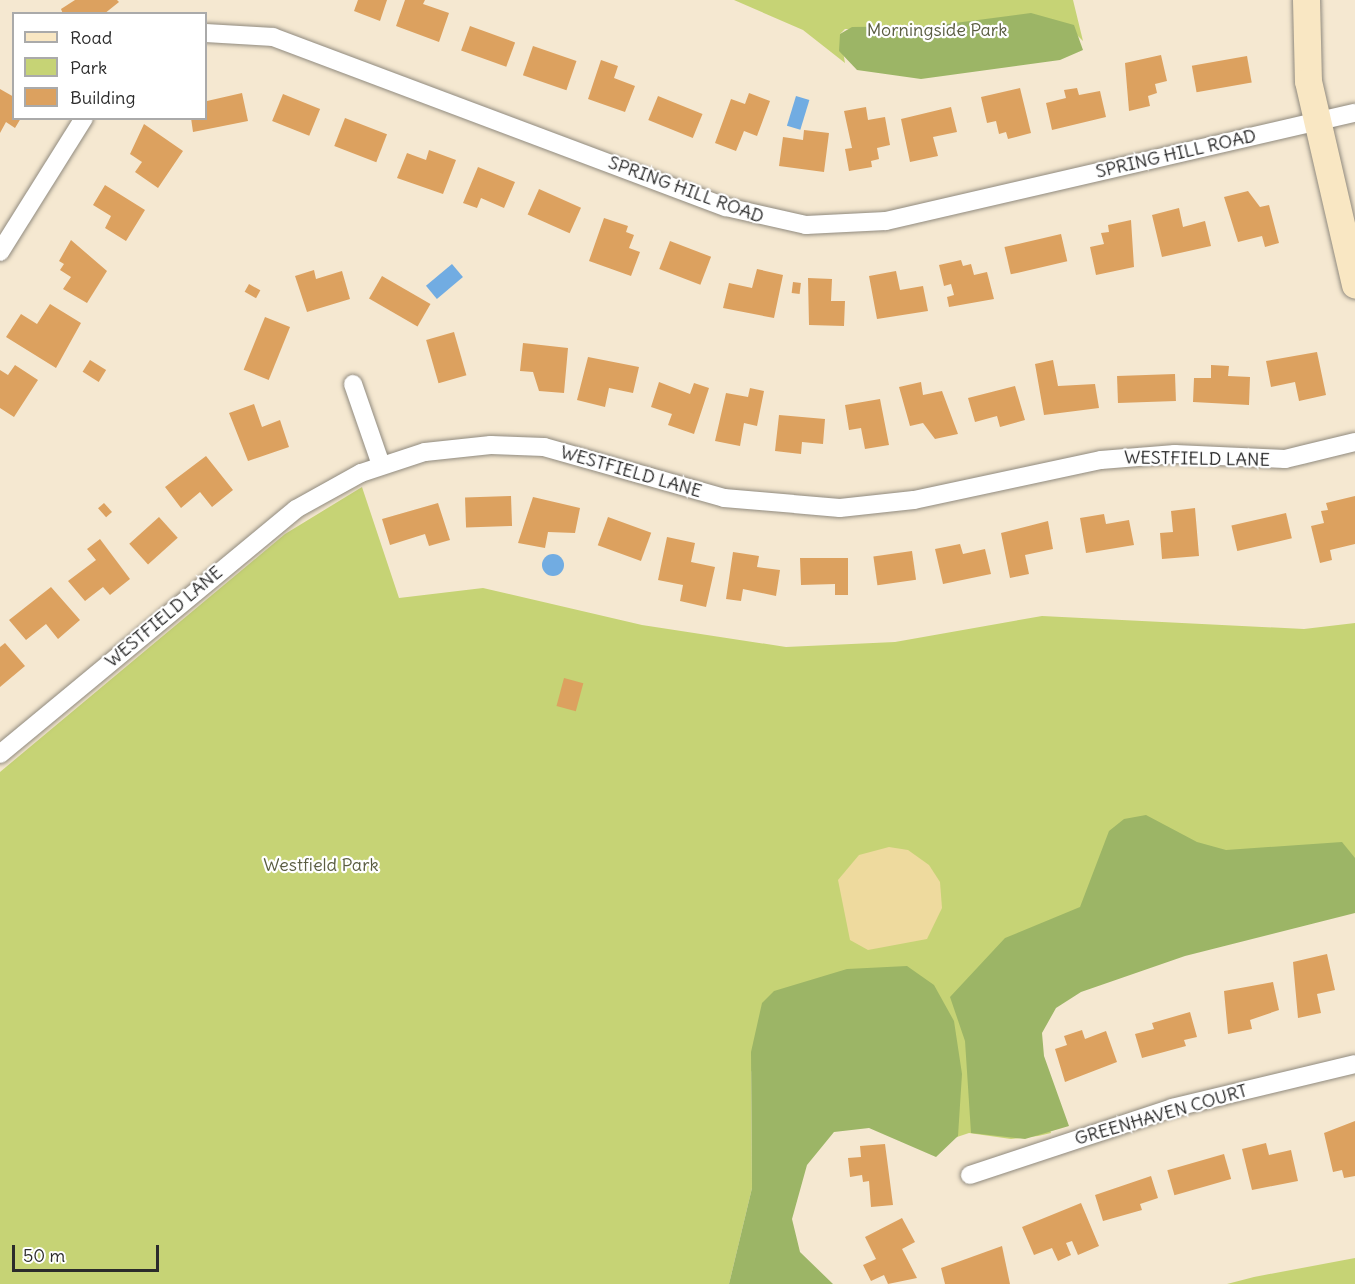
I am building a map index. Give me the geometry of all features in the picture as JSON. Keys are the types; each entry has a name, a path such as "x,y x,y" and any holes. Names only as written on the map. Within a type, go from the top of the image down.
{"street":[{"path":"1306,0 1304,51 1317,121 1355,285"},
{"name":"SPRING HILL ROAD","path":"207,33 273,37 726,207 806,225 892,220 1355,113"},
{"path":"0,252 83,120"},
{"path":"353,384 381,465"},
{"name":"WESTFIELD LANE","path":"0,754 271,528 327,490 381,465 448,447 530,446 590,456 724,498 840,507 914,500 1101,460 1175,454 1285,459 1355,442"},
{"name":"GREENHAVEN COURT","path":"970,1175 1172,1108 1355,1064"}],"green space":[{"name":"Morningside Park","path":"734,0 1073,0 1083,41 1071,29 845,29 840,34 845,63 803,30"},
{"path":"1031,13 1074,25 1083,50 1060,60 921,79 857,70 839,51 840,34 852,27 932,26"},
{"name":"Westfield Park","path":"362,487 399,598 483,588 642,625 786,647 895,642 1042,616 1304,629 1355,623 1355,911 1014,991 1051,1133 1011,1139 969,1133 951,1139 936,1156 751,1071 752,1188 729,1284 0,1284 0,772 285,534"},
{"path":"1146,815 1197,842 1226,850 1342,842 1355,858 1355,913 1185,956 1081,992 1056,1008 1042,1033 1044,1056 1069,1126 1025,1139 971,1133 965,1041 950,997 1005,938 1080,907 1109,831 1124,819"},
{"path":"907,966 934,985 954,1021 962,1074 958,1136 936,1157 869,1128 834,1132 807,1165 792,1219 800,1252 833,1284 729,1284 752,1188 751,1052 762,1003 774,991 847,969"},
{"path":"1355,1258 1355,1284 1227,1284 1254,1277"}],"sand":[{"path":"889,847 908,850 929,865 940,882 942,908 927,939 868,950 850,940 838,880 859,855"}],"water":[{"path":"796,96 809,100 800,130 787,126"},
{"path":"452,264 463,277 437,299 426,286"},
{"path":"553,554 561,557 564,565 561,573 553,576 545,573 542,565 545,557"}],"building":[{"path":"75,0 117,0 119,2 106,12 62,12 61,9"},
{"path":"358,0 387,0 380,21 354,11"},
{"path":"405,0 425,0 423,4 449,13 439,42 396,26"},
{"path":"470,26 515,42 506,67 461,50"},
{"path":"533,46 576,61 566,90 523,75"},
{"path":"1161,55 1167,81 1155,84 1157,93 1148,96 1150,106 1129,111 1125,63"},
{"path":"1247,56 1252,83 1197,92 1192,66"},
{"path":"601,60 618,66 614,78 635,86 625,112 588,99"},
{"path":"1020,88 1031,133 1008,139 1006,132 999,134 996,121 987,123 981,97"},
{"path":"1077,88 1079,95 1100,91 1106,117 1052,130 1046,103 1066,98 1064,90"},
{"path":"0,89 12,96 12,120 20,120 15,128 6,122 0,133"},
{"path":"242,93 248,121 193,132 191,120 207,120 207,101"},
{"path":"749,93 770,101 757,136 744,131 736,151 715,143 731,99 745,104"},
{"path":"283,94 320,109 309,136 272,121"},
{"path":"658,96 703,114 693,138 648,120"},
{"path":"866,107 868,120 885,117 890,145 877,148 879,159 871,161 872,167 849,171 845,149 852,148 844,111"},
{"path":"951,107 957,132 933,137 938,156 910,162 901,119"},
{"path":"345,118 387,134 376,162 334,146"},
{"path":"144,124 183,151 158,188 135,172 142,162 130,154"},
{"path":"804,130 829,133 824,172 779,166 783,137 803,140"},
{"path":"429,150 456,160 443,194 397,178 407,153 426,160"},
{"path":"478,167 515,182 504,208 481,198 477,208 463,203"},
{"path":"105,185 145,210 126,241 105,228 111,216 93,205"},
{"path":"539,189 581,208 570,233 528,215"},
{"path":"1248,191 1260,207 1269,205 1279,243 1265,247 1262,236 1238,242 1224,197"},
{"path":"1179,208 1183,227 1205,221 1211,246 1162,257 1152,215"},
{"path":"604,218 628,226 626,232 634,235 629,248 640,252 631,276 589,261"},
{"path":"1131,220 1134,267 1096,275 1090,247 1104,244 1101,233 1109,232 1108,225"},
{"path":"1061,234 1067,261 1011,274 1004,247"},
{"path":"71,240 107,271 87,303 63,289 71,277 60,270 64,264 59,261"},
{"path":"670,241 711,257 700,285 659,269"},
{"path":"961,260 963,266 971,264 974,275 987,272 994,299 949,307 947,297 954,295 951,284 944,286 939,265"},
{"path":"757,269 783,275 774,318 723,308 729,283 752,288"},
{"path":"314,270 316,279 342,271 350,299 307,312 295,276"},
{"path":"896,271 900,290 923,286 928,311 877,319 869,276"},
{"path":"382,276 430,304 417,327 369,299"},
{"path":"808,278 832,279 831,301 845,301 844,326 809,325"},
{"path":"793,282 801,283 800,294 792,293"},
{"path":"249,284 260,290 256,298 245,292"},
{"path":"50,304 81,323 56,368 6,337 21,314 37,324"},
{"path":"265,317 290,327 269,380 244,370"},
{"path":"454,332 466,375 439,383 426,340"},
{"path":"523,343 568,348 564,393 539,391 533,372 520,371"},
{"path":"1317,352 1326,395 1299,401 1295,382 1271,387 1266,361"},
{"path":"588,357 639,367 633,393 609,388 605,407 577,400"},
{"path":"90,360 106,370 99,382 83,372"},
{"path":"1053,360 1058,386 1095,384 1099,408 1044,415 1035,364"},
{"path":"15,365 38,380 14,417 0,408 0,370 8,375"},
{"path":"1211,365 1229,366 1228,376 1250,377 1249,405 1193,402 1194,378 1211,378"},
{"path":"1175,374 1176,401 1118,403 1117,376"},
{"path":"659,382 690,394 694,383 709,388 694,434 668,425 672,414 651,407"},
{"path":"921,382 923,395 942,391 958,434 935,439 923,423 910,426 899,387"},
{"path":"1015,386 1025,420 1000,427 997,416 975,422 968,398"},
{"path":"750,388 764,391 757,426 744,423 740,446 715,441 726,393 748,397"},
{"path":"880,399 889,445 865,449 861,428 849,430 845,405"},
{"path":"254,404 262,427 280,420 289,447 248,461 229,413"},
{"path":"779,415 825,419 823,444 802,442 801,454 775,451"},
{"path":"206,456 233,490 212,507 200,492 181,508 165,487"},
{"path":"511,496 512,526 466,528 465,498"},
{"path":"1355,496 1355,544 1330,550 1332,560 1320,563 1311,526 1324,523 1321,511 1328,510 1326,503"},
{"path":"533,497 580,508 575,533 548,532 545,548 518,543"},
{"path":"104,503 112,512 106,517 98,508"},
{"path":"438,503 450,540 429,546 425,534 390,545 382,519"},
{"path":"1195,508 1199,556 1162,559 1160,533 1173,532 1171,511"},
{"path":"1286,513 1292,538 1237,551 1231,526"},
{"path":"1104,514 1106,524 1129,520 1134,545 1086,553 1080,518"},
{"path":"159,517 178,538 148,565 129,544"},
{"path":"608,517 651,533 641,561 598,545"},
{"path":"1048,521 1053,549 1025,555 1029,574 1010,578 1001,533"},
{"path":"667,537 695,543 691,562 715,567 706,607 680,601 683,585 658,580"},
{"path":"100,539 130,579 110,595 103,587 85,601 68,581 96,560 87,549"},
{"path":"960,544 963,554 985,549 991,574 943,584 935,549"},
{"path":"912,551 916,580 877,585 873,556"},
{"path":"733,552 759,556 757,567 780,570 776,596 743,589 741,601 726,599"},
{"path":"800,558 848,558 848,595 835,595 835,584 801,585"},
{"path":"51,587 80,620 58,639 46,624 26,640 9,620"},
{"path":"5,643 25,666 0,687 0,647"},
{"path":"564,678 583,683 576,711 556,706"},
{"path":"1327,954 1335,990 1317,994 1321,1013 1298,1018 1293,962"},
{"path":"1273,982 1279,1010 1250,1020 1252,1029 1228,1034 1224,991"},
{"path":"1190,1012 1197,1037 1184,1040 1186,1046 1142,1058 1135,1034 1154,1029 1152,1023"},
{"path":"1082,1030 1085,1039 1106,1031 1117,1062 1065,1082 1055,1049 1067,1045 1064,1036"},
{"path":"1355,1121 1355,1176 1344,1178 1342,1170 1333,1172 1324,1133"},
{"path":"1266,1143 1269,1155 1291,1150 1298,1181 1252,1190 1242,1149"},
{"path":"885,1144 893,1205 871,1207 869,1181 863,1182 862,1175 850,1177 848,1158 861,1157 860,1146"},
{"path":"1224,1154 1231,1179 1174,1195 1167,1170"},
{"path":"1151,1176 1158,1198 1140,1204 1142,1210 1103,1221 1095,1195"},
{"path":"1081,1203 1099,1246 1078,1255 1072,1241 1066,1243 1071,1255 1058,1261 1052,1248 1034,1255 1022,1227"},
{"path":"902,1218 915,1242 902,1249 917,1278 888,1284 884,1275 871,1281 863,1265 876,1259 865,1237"},
{"path":"1002,1246 1010,1284 945,1284 941,1268"}]}
